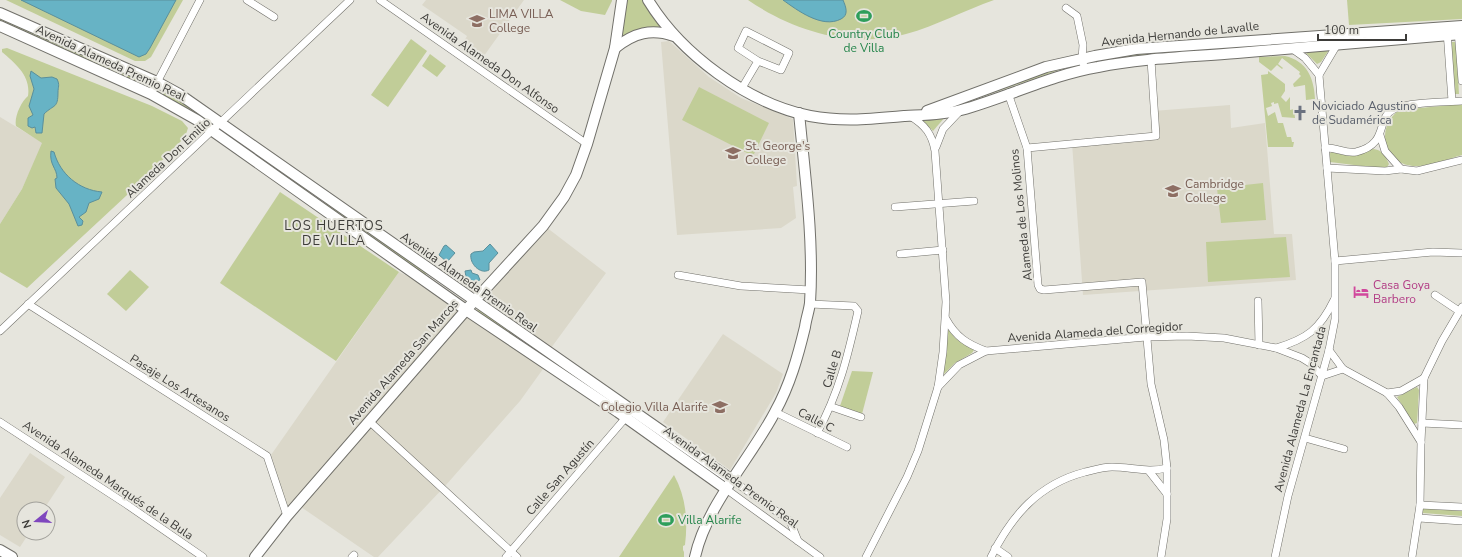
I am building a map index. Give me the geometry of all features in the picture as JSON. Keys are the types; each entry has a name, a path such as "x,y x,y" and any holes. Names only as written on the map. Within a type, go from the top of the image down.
{"street":[{"path":"151,94 200,0"},
{"path":"247,0 274,17"},
{"name":"Alameda Don Emilio","path":"0,331 350,0"},
{"name":"Avenida Alameda Don Alfonso","path":"380,0 587,144"},
{"name":"Avenida Alameda San Marcos","path":"255,557 286,516 466,310 555,211 576,175 587,144 615,48 622,0"},
{"name":"Avenida Hernando de Lavalle","path":"648,0 664,24 675,36 697,58 724,78 779,106 800,113 834,119 858,120 961,110 1049,78 1098,67 1150,60 1339,45 1447,31"},
{"path":"1066,8 1077,16 1083,45 1082,59 1085,70"},
{"name":"Avenida Alameda Premio Real","path":"0,13 157,82 179,94 474,301 524,342 670,443 726,489 820,557"},
{"name":"Avenida Alameda Premio Real","path":"0,26 174,105 466,310 524,342"},
{"path":"1460,30 1462,81"},
{"name":"Avenida Hernando de Lavalle","path":"910,116 1046,67 1136,49 1338,34 1460,30"},
{"path":"746,31 789,53 781,70 758,61 738,48 746,31"},
{"path":"1447,31 1452,102"},
{"path":"615,48 632,36 641,33 659,32 675,36"},
{"path":"1290,37 1291,49 1306,58 1319,75 1323,66 1339,45 1338,34"},
{"path":"1027,148 1156,136 1150,60"},
{"path":"742,88 758,61"},
{"name":"Avenida Alameda La Encantada","path":"1275,557 1288,496 1329,350 1335,318 1335,261 1319,75"},
{"name":"Alameda de Los Molinos","path":"1008,93 1027,148 1038,285 1040,289 1142,285 1146,337"},
{"path":"1368,147 1380,135 1386,116 1394,109 1404,106 1462,101"},
{"path":"935,151 937,140 943,129 950,119 961,110"},
{"path":"695,557 704,531 726,489 776,412 787,387 799,350 810,304 810,248 800,113"},
{"path":"866,557 907,477 918,451 938,388 946,319 943,250 934,141 928,131 910,116"},
{"path":"1380,135 1385,151 1401,169"},
{"path":"1325,148 1347,152 1368,147 1385,151"},
{"path":"1327,168 1385,172 1401,169 1417,171 1462,160"},
{"path":"895,207 974,201"},
{"path":"900,254 943,250"},
{"path":"1335,261 1433,252 1462,253"},
{"path":"678,275 741,286 810,290"},
{"path":"1412,557 1420,504 1424,378 1442,341 1461,309 1435,295"},
{"name":"Avenida Alameda del Corregidor","path":"1276,348 1301,340 1312,332 1326,317 1335,298"},
{"path":"1258,301 1259,345"},
{"name":"Pasaje Los Artesanos","path":"28,304 267,456 286,516"},
{"name":"Calle B","path":"810,304 854,306 858,311 846,360 832,407 818,433"},
{"name":"Avenida Alameda del Corregidor","path":"946,319 952,330 960,339 972,346 986,351"},
{"name":"Avenida Alameda del Corregidor","path":"938,388 959,365 986,351 1146,337 1186,336 1224,338 1276,348 1302,358 1310,363 1322,376"},
{"path":"1146,337 1151,384 1164,440 1167,468 1167,519 1161,557"},
{"path":"1329,350 1343,369 1387,393 1399,407 1421,442"},
{"path":"1322,376 1343,369"},
{"path":"1387,393 1401,391 1424,378"},
{"path":"832,407 861,418"},
{"name":"Calle C","path":"776,412 847,447"},
{"name":"Calle San Agustín","path":"508,554 629,414"},
{"path":"369,421 508,554 517,557"},
{"name":"Avenida Alameda Marqués de la Bula","path":"0,422 126,504 203,557"},
{"path":"1422,423 1462,425"},
{"path":"1305,438 1344,449"},
{"name":"Avenida Alameda Premio Real","path":"670,443 732,480 790,521 798,541"},
{"path":"991,557 1010,525 1029,503 1046,488 1070,476 1103,468 1112,467 1149,471 1167,468"},
{"path":"1149,471 1161,484 1168,496"},
{"path":"1420,504 1462,507"},
{"path":"1419,518 1462,521"},
{"path":"995,548 1008,557"},
{"path":"0,550 12,557"}],"shaded area":[{"name":"LIMA VILLA College","path":"426,0 524,0 481,60 461,47 467,36 422,5"},
{"name":"St. George's College","path":"669,41 709,77 741,98 793,119 797,186 793,187 796,218 781,228 677,235 661,42"},
{"name":"Cambridge College","path":"1230,105 1231,128 1265,123 1274,234 1292,234 1296,280 1083,295 1072,143 1155,136 1153,111"},
{"path":"0,117 43,143 22,189 0,224"},
{"path":"546,227 606,273 540,363 543,369 520,401 446,485 378,557 374,557 301,507 287,506 271,455 399,272 416,280 469,318"},
{"name":"Colegio Villa Alarife","path":"723,334 783,374 776,393 730,470 663,422"},
{"path":"30,453 65,477 49,501 16,501 16,541 24,541 20,547 0,535 0,498"}],"green space":[{"path":"6,0 183,0 151,57 145,61 135,61"},
{"path":"560,0 612,1 605,15 581,11"},
{"path":"625,0 643,0 656,20 662,26 662,29 646,29 621,39"},
{"name":"Country Club de Villa","path":"748,0 994,0 917,31 886,38 865,39 844,38 804,28 765,11"},
{"path":"1347,0 1462,0 1462,19 1349,25"},
{"path":"0,17 145,81 143,86 0,22"},
{"path":"411,39 427,51 388,107 371,95"},
{"path":"1284,40 1284,45 1094,62 1059,70 959,105 945,107 1051,68 1131,52"},
{"path":"1451,42 1456,42 1459,94 1454,94"},
{"path":"7,48 152,106 182,121 188,128 185,137 141,182 27,288 0,272 0,224 22,189 42,143 16,126 17,114 28,96 28,89 25,76 2,52 2,49"},
{"path":"1329,50 1321,62 1317,64 1305,52"},
{"path":"430,54 446,66 437,77 422,66"},
{"path":"1285,56 1293,58 1304,66 1311,77 1315,99 1306,100 1305,85 1294,87 1293,84 1301,76 1299,74 1300,72 1282,58 1278,64 1283,68 1282,69 1277,65 1271,71 1259,62 1259,57"},
{"path":"1268,71 1285,84 1285,91 1281,97 1286,102 1290,97 1290,110 1294,109 1295,118 1282,117 1278,103 1274,104 1274,102 1271,103 1272,106 1266,108 1268,116 1275,112 1278,123 1283,123 1287,137 1291,137 1292,142 1294,142 1293,147 1268,147 1261,75 1268,74"},
{"path":"699,87 769,123 753,156 682,120"},
{"path":"163,89 207,117 204,121 160,94"},
{"path":"1462,104 1462,155 1434,164 1417,166 1406,165 1397,160 1391,154 1385,137 1386,127 1391,118 1399,110"},
{"path":"946,116 933,131 919,117"},
{"path":"224,129 311,190 308,194 221,133"},
{"path":"1371,149 1378,150 1383,153 1389,164 1387,167 1378,168 1330,162 1329,154 1333,151 1343,155"},
{"path":"1263,183 1266,220 1221,223 1217,188"},
{"path":"280,192 399,272 336,361 220,283"},
{"path":"325,201 428,272 425,276 322,205"},
{"path":"1286,237 1290,277 1208,282 1206,242"},
{"path":"130,270 149,287 126,311 107,294"},
{"path":"479,308 518,335 516,338 477,311"},
{"path":"948,329 955,338 974,350 972,353 955,363 942,376"},
{"path":"852,371 873,372 862,414 840,406"},
{"path":"1417,387 1419,390 1417,423 1414,424 1397,397"},
{"name":"Villa Alarife","path":"674,475 684,500 686,527 685,545 683,546 684,557 619,557"},
{"path":"1423,508 1462,511 1462,516 1423,513"}],"water":[{"path":"21,0 176,0 150,48 146,54 139,57"},
{"path":"783,0 843,0 846,13 841,19 826,22 802,13"},
{"path":"31,71 41,78 52,77 57,79 59,86 55,106 44,114 42,133 36,133 35,127 32,128 28,126 28,118 33,115 29,106 34,89 30,76"},
{"path":"51,151 54,152 61,167 72,180 86,188 102,192 99,199 89,203 86,212 79,217 83,221 82,225 78,226 69,204 56,188 55,179 57,178 57,175 51,160"},
{"path":"490,244 498,253 489,263 489,270 479,270 473,264 471,254 474,252 483,251"},
{"path":"446,245 455,253 447,262 439,255"},
{"path":"471,270 472,273 478,275 480,280 467,283 465,271"}],"place":[{"name":"Country Club de Villa","path":"864,16"},
{"name":"LIMA VILLA College","path":"477,21"},
{"name":"Noviciado Agustino de Sudamérica","path":"1300,113"},
{"name":"St. George's College","path":"733,153"},
{"name":"Cambridge College","path":"1173,191"},
{"name":"Casa Goya Barbero","path":"1361,292"},
{"name":"Colegio Villa Alarife","path":"720,407"},
{"name":"Villa Alarife","path":"666,520"}],"district":[{"name":"LOS HUERTOS DE VILLA","path":"334,232"}]}
